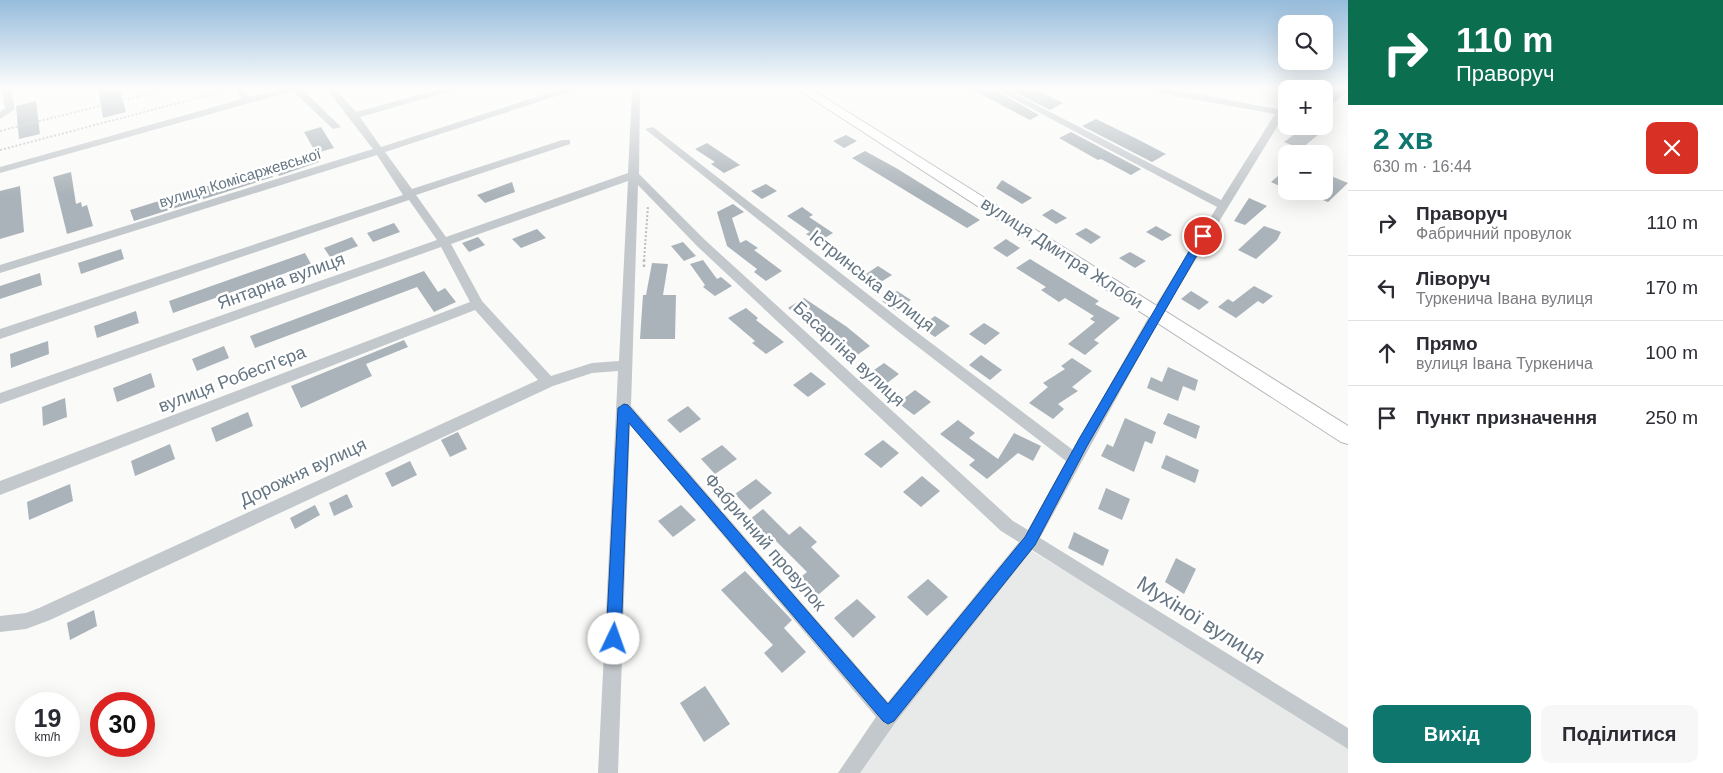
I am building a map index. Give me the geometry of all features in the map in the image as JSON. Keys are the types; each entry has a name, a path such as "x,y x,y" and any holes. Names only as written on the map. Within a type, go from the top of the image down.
{"main road":[{"name":"вулиця Дмитра Жлоби","path":"857,123 1348,436"}],"street":[{"path":"0,170 166,123"},
{"path":"332,123 336,127"},
{"path":"359,123 444,242 477,304 548,382"},
{"name":"вулиця Комісаржевської","path":"0,269 464,123"},
{"path":"608,773 634,175 635,123"},
{"path":"1065,123 1222,205"},
{"path":"848,773 882,709 1030,541 1156,314 1273,123"},
{"name":"Істринська вулиця","path":"650,129 905,330 1074,459"},
{"path":"0,334 566,142"},
{"name":"Басаргіна вулиця","path":"634,175 646,190 981,503 1007,526 1030,541"},
{"name":"Янтарна вулиця","path":"0,399 634,175"},
{"name":"вулиця Робесп'єра","path":"0,488 477,304"},
{"name":"Дорожня вулиця","path":"0,624 26,621 44,614 548,382 592,368 626,365"},
{"name":"Фабричний провулок","path":"624,408 882,709"},
{"name":"Мухіної вулиця","path":"1030,541 1348,739"}],"path":[{"path":"0,131 32,123"},
{"path":"0,150 102,123"}],"shaded area":[{"path":"1018,543 1236,672 1348,746 1348,773 841,773"}],"building":[{"path":"18,123 39,123 40,134 19,139"},
{"path":"1088,123 1104,123 1166,154 1152,162 1082,126"},
{"path":"321,127 334,148 316,153 304,132"},
{"path":"1071,132 1141,169 1131,175 1101,159 1098,160 1059,138"},
{"path":"846,135 857,141 844,148 833,141"},
{"path":"1294,135 1318,135 1306,145 1291,145 1284,142"},
{"path":"707,143 740,165 724,173 711,164 715,162 695,149"},
{"path":"865,151 980,220 967,228 852,158"},
{"path":"312,153 319,162 279,176 272,167"},
{"path":"268,167 273,177 134,221 130,210"},
{"path":"71,172 76,204 81,202 82,207 87,205 93,226 67,234 53,177"},
{"path":"1278,176 1278,185 1271,182"},
{"path":"1333,177 1348,183 1333,197"},
{"path":"1002,180 1032,198 1022,204 996,188"},
{"path":"512,182 515,192 485,203 477,195"},
{"path":"766,184 777,191 762,199 751,191"},
{"path":"20,186 24,232 0,239 0,191"},
{"path":"1249,198 1267,206 1245,225 1234,221"},
{"path":"733,204 744,212 732,218 740,243 746,240 758,248 754,250 782,271 766,281 754,272 757,269 727,246 717,212"},
{"path":"802,207 813,215 809,217 833,233 818,242 806,234 810,232 787,216"},
{"path":"1052,209 1067,218 1056,224 1042,215"},
{"path":"394,223 400,232 373,242 367,233"},
{"path":"1156,226 1172,235 1162,241 1146,232"},
{"path":"1264,226 1281,232 1277,240 1256,259 1238,250"},
{"path":"1086,228 1101,237 1091,244 1075,234"},
{"path":"537,229 546,238 521,248 512,239"},
{"path":"352,237 358,246 330,257 324,248"},
{"path":"478,237 485,245 469,252 462,243"},
{"path":"1006,239 1020,248 1007,257 993,248"},
{"path":"683,242 696,256 684,261 671,246"},
{"path":"121,249 124,259 81,274 78,263"},
{"path":"1130,252 1146,261 1135,268 1119,258"},
{"path":"305,253 311,264 173,313 169,301"},
{"path":"1030,259 1099,301 1095,304 1120,318 1094,340 1099,343 1085,355 1068,344 1095,322 1090,319 1094,316 1065,298 1059,302 1041,290 1046,287 1016,268"},
{"path":"703,260 717,279 721,277 732,286 715,296 703,287 705,285 690,264"},
{"path":"652,263 668,264 663,295 676,295 675,339 640,339 643,295 646,295"},
{"path":"878,266 892,275 876,285 863,276"},
{"path":"424,271 438,292 445,288 456,302 434,312 417,287 255,348 250,336"},
{"path":"40,273 42,285 0,299 0,286"},
{"path":"1254,286 1273,296 1263,304 1258,301 1236,318 1218,307 1228,299 1233,302"},
{"path":"897,291 911,300 896,311 882,301"},
{"path":"1191,291 1209,302 1199,310 1181,299"},
{"path":"804,298 847,327 870,346 853,358 788,308"},
{"path":"746,308 758,318 756,320 784,342 766,354 752,343 755,341 728,318"},
{"path":"136,311 139,323 97,338 94,326"},
{"path":"935,316 950,326 935,337 920,327"},
{"path":"984,323 1000,333 985,345 969,334"},
{"path":"404,340 408,347 366,364 372,376 301,408 291,386"},
{"path":"48,341 49,354 11,368 10,354"},
{"path":"224,346 229,358 197,371 192,359"},
{"path":"981,355 1002,370 990,380 969,365"},
{"path":"1072,358 1092,371 1072,387 1078,391 1058,404 1064,409 1053,419 1029,403 1048,387 1043,383 1065,369 1061,366"},
{"path":"884,363 899,374 882,387 867,375"},
{"path":"1168,367 1198,380 1195,391 1183,386 1178,401 1147,388 1151,377 1162,382"},
{"path":"811,372 826,384 808,397 793,385"},
{"path":"151,373 155,387 117,402 113,388"},
{"path":"915,390 931,402 914,415 898,403"},
{"path":"65,398 67,417 43,426 42,407"},
{"path":"688,406 701,419 680,433 667,420"},
{"path":"248,412 253,426 216,442 211,428"},
{"path":"1168,413 1200,426 1196,439 1163,424"},
{"path":"1125,418 1156,432 1152,444 1145,441 1134,472 1101,456 1107,444 1113,447"},
{"path":"958,420 975,433 969,438 998,459 1014,433 1041,446 1033,461 1018,453 987,479 969,465 975,460 940,434"},
{"path":"458,432 467,449 450,457 441,440"},
{"path":"883,440 899,453 881,468 864,454"},
{"path":"170,444 175,459 135,476 131,461"},
{"path":"722,445 737,459 715,474 701,459"},
{"path":"1166,455 1199,470 1195,483 1161,468"},
{"path":"410,461 417,475 392,487 385,473"},
{"path":"922,476 940,491 921,507 903,492"},
{"path":"756,479 772,493 750,510 735,494"},
{"path":"70,484 73,501 29,520 27,502"},
{"path":"1106,488 1130,499 1122,520 1098,509"},
{"path":"347,494 353,507 334,516 329,503"},
{"path":"315,505 320,515 295,529 290,518"},
{"path":"681,505 696,520 673,537 658,521"},
{"path":"763,509 789,535 800,526 817,542 811,547 840,576 818,595 801,577 807,572 768,533 757,542 741,526"},
{"path":"1074,532 1109,550 1103,566 1068,548"},
{"path":"1176,558 1196,569 1184,594 1165,582"},
{"path":"745,571 792,620 784,628 806,652 782,673 764,653 773,645 721,590"},
{"path":"928,579 948,597 927,616 907,597"},
{"path":"857,599 876,617 853,638 834,618"},
{"path":"94,610 97,626 70,640 67,623"},
{"path":"705,686 730,724 704,742 680,703"}],"route":[{"path":"614,639 624,408 888,716 1030,541 1156,314 1203,236"}]}
